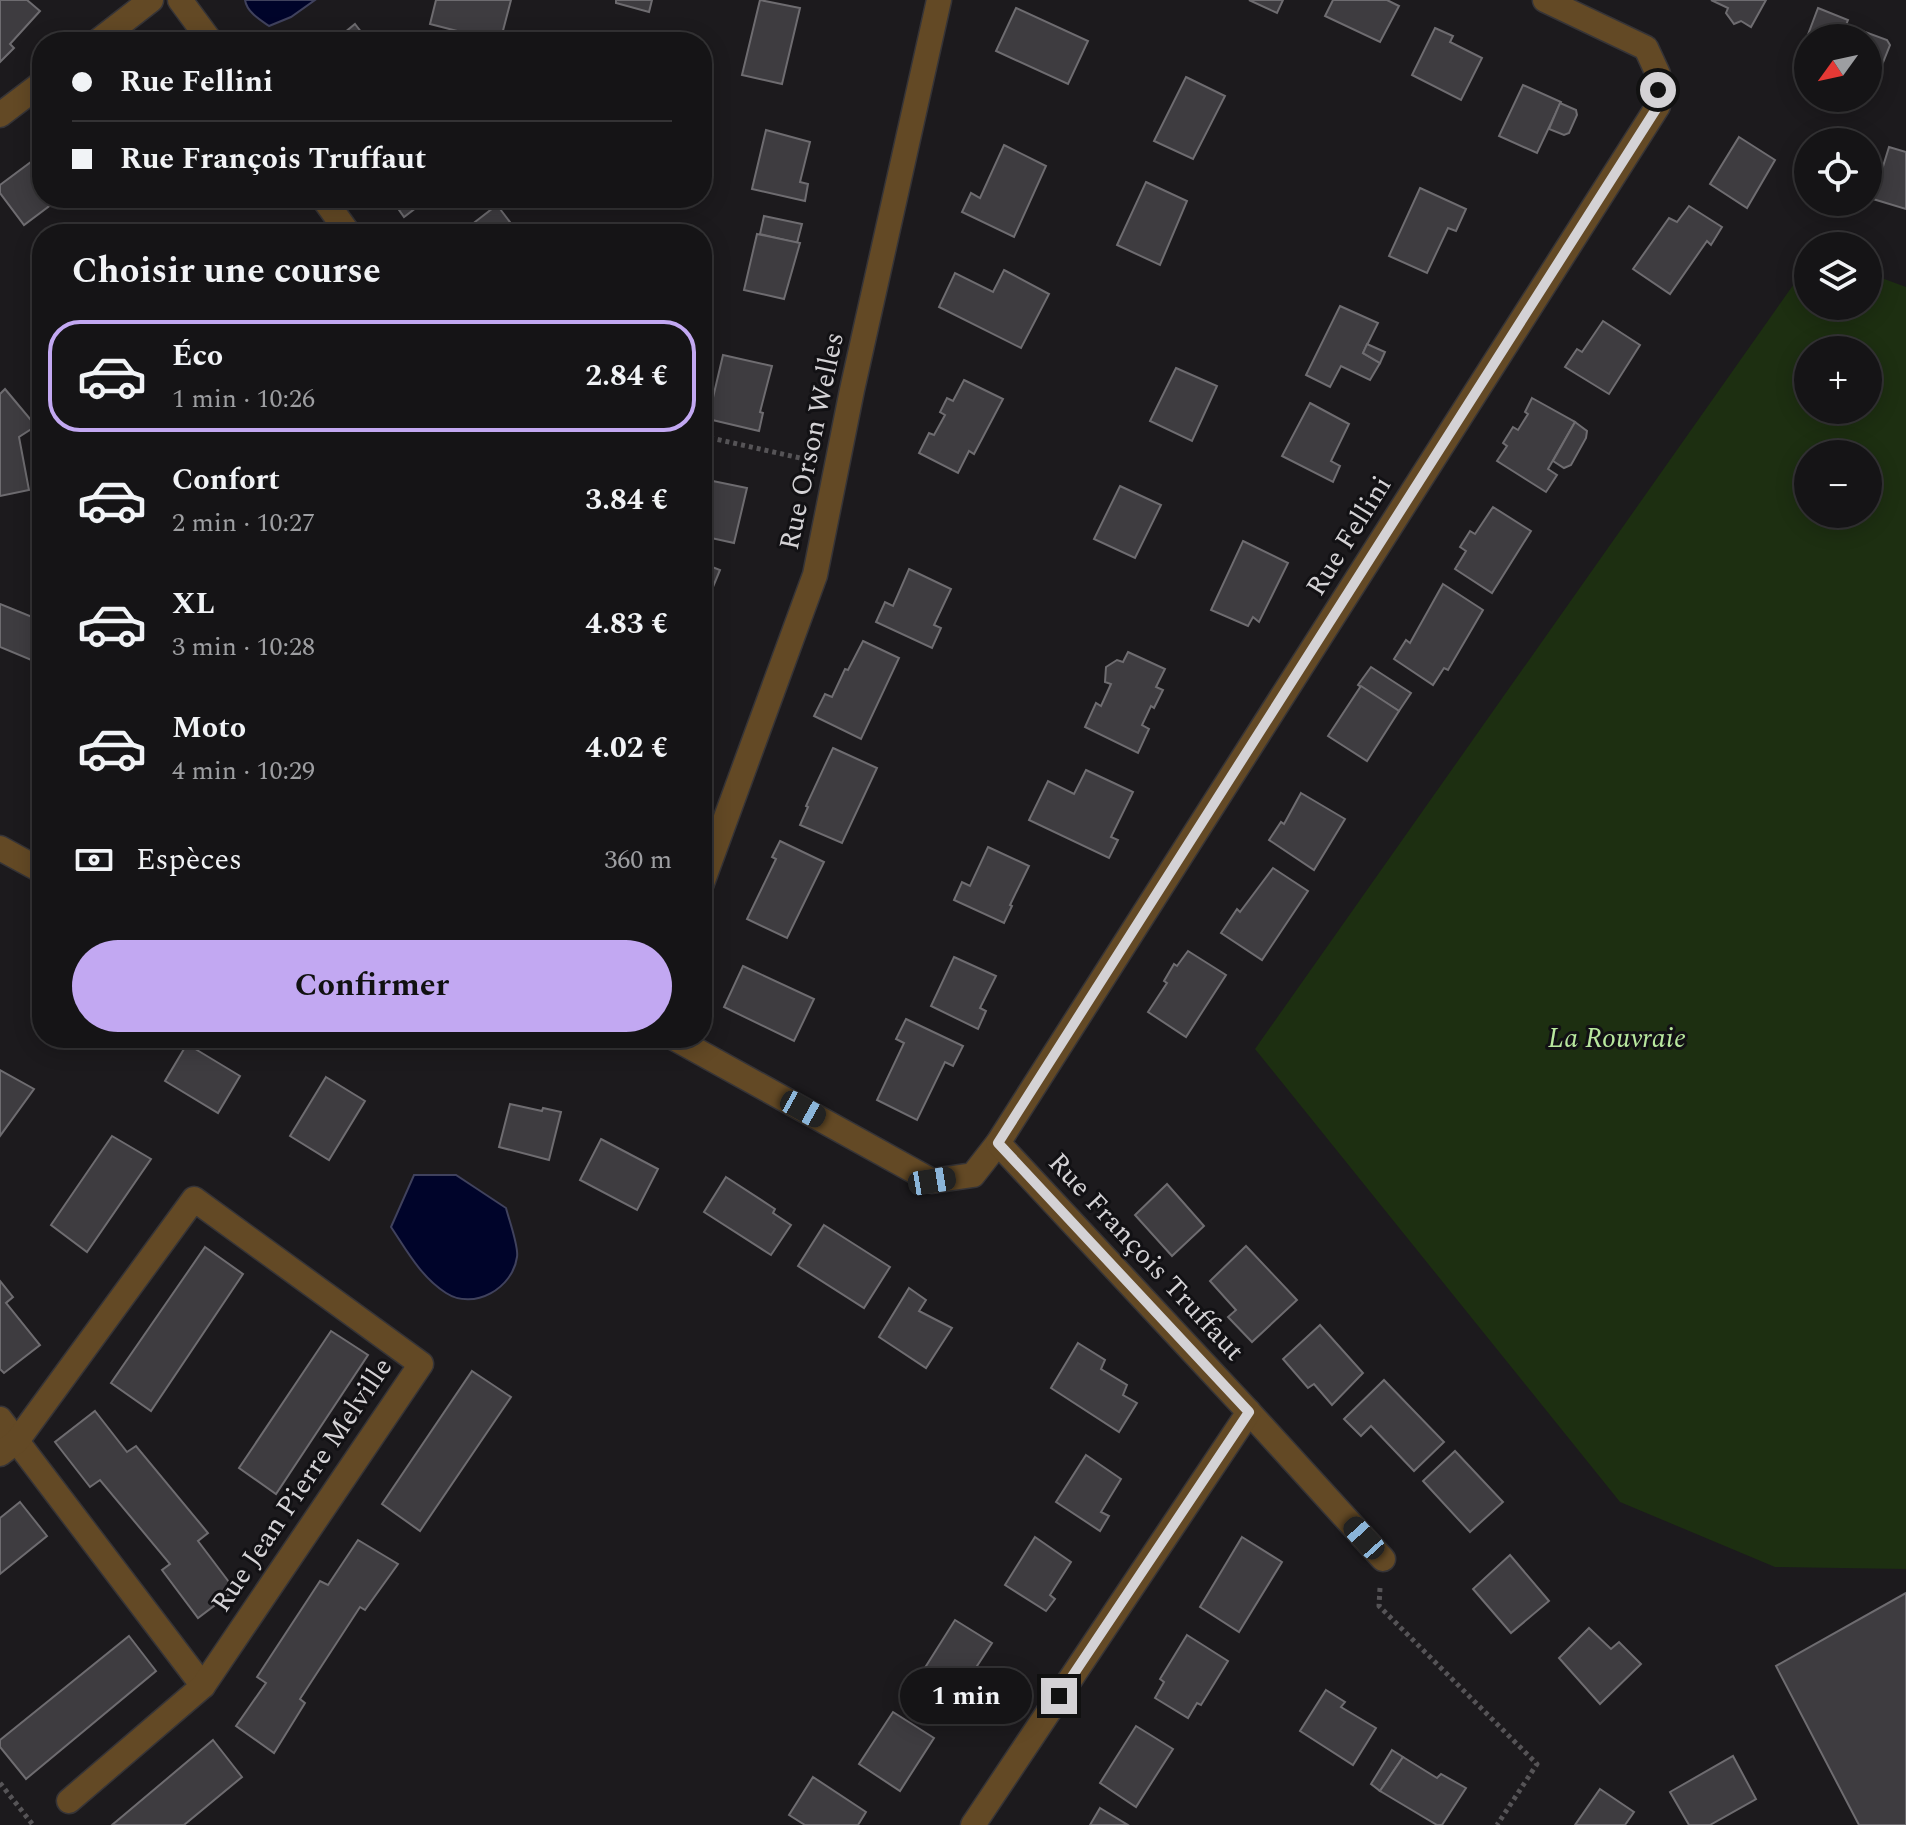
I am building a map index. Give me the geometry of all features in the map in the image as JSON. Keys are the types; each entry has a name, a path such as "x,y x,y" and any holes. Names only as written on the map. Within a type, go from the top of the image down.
{"street":[{"path":"110,32 151,0"},
{"path":"180,0 204,32"},
{"name":"Rue Orson Welles","path":"712,856 815,575 939,0"},
{"name":"Rue Fellini","path":"998,1143 1658,106 1658,74 1646,48 1545,0"},
{"path":"0,115 32,91"},
{"path":"0,848 32,866"},
{"path":"692,1048 932,1181 973,1175 998,1143"},
{"name":"Rue François Truffaut","path":"998,1143 1383,1559"},
{"name":"Rue Jean Pierre Melville","path":"8,1447 194,1199 421,1364 203,1686 69,1801"},
{"path":"973,1825 1249,1412"},
{"path":"0,1419 8,1447 203,1686"}],"path":[{"path":"712,438 837,467"},
{"path":"1383,1559 1379,1606 1537,1764 1497,1825"},
{"path":"0,1783 33,1825"}],"green space":[{"name":"La Rouvraie","path":"1882,278 1906,287 1906,1569 1775,1567 1620,1502 1255,1049 1794,284 1794,320 1882,320"}],"water":[{"path":"245,0 315,0 291,17 269,26 251,12"},
{"path":"414,1175 456,1175 506,1208 517,1257 514,1268 500,1287 480,1298 457,1298 437,1287 415,1263 391,1227"}],"building":[{"path":"0,0 27,0 40,11 10,44 14,48 0,62"},
{"path":"436,0 511,0 503,32 461,32 430,24"},
{"path":"616,0 652,0 649,12 616,3"},
{"path":"760,0 800,8 782,84 742,75"},
{"path":"1249,0 1283,0 1277,13"},
{"path":"1333,0 1387,0 1399,6 1380,42 1325,16"},
{"path":"1711,0 1766,0 1751,27 1741,21 1734,24 1726,13 1728,8"},
{"path":"1016,8 1088,41 1068,84 996,51"},
{"path":"1818,8 1848,20 1846,24 1812,24"},
{"path":"355,24 361,32 345,32"},
{"path":"1435,28 1453,36 1450,42 1482,58 1461,100 1412,75"},
{"path":"1882,38 1890,45 1882,65"},
{"path":"1186,77 1225,96 1193,159 1154,141"},
{"path":"1523,85 1561,102 1537,153 1499,136"},
{"path":"1560,103 1576,110 1577,115 1569,133 1564,135 1549,129"},
{"path":"766,130 810,142 800,182 808,184 805,201 752,189"},
{"path":"1739,137 1775,160 1747,208 1710,184"},
{"path":"1004,145 1046,166 1014,237 962,212 971,193 980,198"},
{"path":"1889,147 1906,152 1906,209 1882,202 1882,170"},
{"path":"32,161 32,208 47,208 24,225 0,193 0,185"},
{"path":"1146,182 1187,201 1160,265 1117,245"},
{"path":"1420,188 1466,209 1456,231 1448,228 1427,273 1389,256"},
{"path":"1689,206 1722,227 1711,245 1707,241 1670,294 1633,269 1669,218 1677,222"},
{"path":"398,208 416,208 404,217"},
{"path":"493,208 499,208 511,224 472,224"},
{"path":"764,216 802,224 797,243 760,234"},
{"path":"757,234 800,243 784,299 744,290"},
{"path":"1004,270 1049,294 1021,348 939,307 955,273 993,292"},
{"path":"1340,306 1378,323 1363,353 1380,363 1370,380 1341,366 1330,387 1306,375"},
{"path":"1603,321 1640,345 1609,394 1565,367 1577,349 1582,352"},
{"path":"1367,344 1385,352 1380,363 1363,353"},
{"path":"723,355 772,366 760,412 763,413 759,431 712,420 712,402"},
{"path":"1176,368 1217,386 1192,441 1150,421"},
{"path":"964,380 1003,399 974,454 969,451 958,473 919,453 929,433 934,435 945,415 940,412 947,398 953,401"},
{"path":"5,389 32,421 32,429 19,437 29,490 0,496 0,394"},
{"path":"1532,398 1575,422 1548,469 1557,475 1546,492 1497,461 1507,446 1503,443 1513,427 1518,430 1528,414 1525,412"},
{"path":"1310,403 1349,424 1331,461 1340,466 1333,482 1282,456"},
{"path":"1575,422 1587,431 1586,438 1571,465 1564,468 1553,461"},
{"path":"712,481 747,488 734,543 712,538"},
{"path":"1120,486 1161,505 1135,558 1094,539"},
{"path":"1493,507 1531,531 1492,593 1455,569 1466,551 1460,547 1470,531 1475,534"},
{"path":"1243,541 1288,563 1259,622 1253,617 1248,626 1211,610"},
{"path":"712,567 720,570 712,587"},
{"path":"909,569 951,589 934,625 941,628 932,648 876,622 885,602 893,606"},
{"path":"1443,584 1483,610 1448,670 1444,668 1433,685 1394,659 1406,640 1410,643"},
{"path":"0,604 32,617 32,660 0,647"},
{"path":"863,641 899,658 861,739 814,716 825,694 832,697"},
{"path":"1128,652 1165,669 1156,687 1163,690 1142,725 1149,729 1138,753 1085,727 1096,703 1101,706 1111,684 1105,682 1106,667 1117,660 1123,662"},
{"path":"1371,667 1411,693 1399,711 1358,685"},
{"path":"1361,686 1399,711 1367,761 1328,736"},
{"path":"833,748 877,768 842,843 800,825"},
{"path":"1086,770 1133,792 1111,837 1118,840 1109,858 1029,820 1048,781 1074,794"},
{"path":"1301,793 1345,819 1314,870 1269,840 1281,822 1284,824"},
{"path":"780,841 824,862 787,938 747,919 776,859 772,857"},
{"path":"988,847 1029,866 1004,923 954,900 962,882 970,886"},
{"path":"1273,868 1308,891 1262,960 1221,933 1237,909 1240,912"},
{"path":"1188,951 1226,975 1186,1037 1148,1012 1167,983 1164,981 1174,964 1177,966"},
{"path":"954,957 996,976 980,1008 986,1011 978,1029 931,1006"},
{"path":"743,966 814,999 794,1041 724,1007"},
{"path":"906,1019 963,1046 953,1066 945,1062 917,1120 877,1100 904,1043 896,1039"},
{"path":"185,1048 194,1048 240,1076 218,1113 165,1081"},
{"path":"0,1070 34,1089 0,1136"},
{"path":"326,1077 365,1101 329,1160 290,1136"},
{"path":"510,1104 561,1112 549,1160 499,1147"},
{"path":"112,1136 151,1159 87,1252 51,1225"},
{"path":"601,1139 658,1169 637,1210 580,1180"},
{"path":"726,1177 775,1209 773,1213 791,1225 771,1255 704,1212"},
{"path":"1167,1184 1204,1226 1172,1256 1135,1215"},
{"path":"824,1225 890,1267 864,1308 798,1266"},
{"path":"1246,1246 1297,1300 1252,1342 1228,1317 1236,1310 1210,1281"},
{"path":"205,1247 243,1274 151,1411 111,1383"},
{"path":"0,1281 13,1297 6,1303 40,1345 4,1373 0,1369"},
{"path":"909,1288 926,1300 919,1311 952,1328 926,1368 879,1337"},
{"path":"1320,1325 1363,1373 1332,1405 1314,1384 1308,1388 1283,1359"},
{"path":"331,1331 368,1355 276,1494 239,1468"},
{"path":"1078,1343 1105,1360 1101,1369 1127,1385 1123,1395 1137,1403 1119,1432 1051,1388"},
{"path":"472,1371 511,1397 420,1531 382,1504"},
{"path":"1384,1380 1444,1442 1414,1471 1371,1426 1361,1436 1344,1419"},
{"path":"95,1411 127,1452 136,1446 208,1533 198,1541 235,1590 198,1618 162,1570 170,1564 100,1480 90,1487 55,1442"},
{"path":"1455,1451 1503,1502 1470,1532 1423,1481"},
{"path":"1086,1455 1121,1479 1101,1512 1109,1516 1100,1531 1056,1502"},
{"path":"20,1502 47,1536 0,1574 0,1518"},
{"path":"1035,1537 1071,1562 1050,1595 1055,1599 1046,1611 1005,1585"},
{"path":"1242,1537 1282,1562 1239,1632 1200,1607"},
{"path":"358,1540 398,1564 365,1610 360,1607 300,1699 305,1703 274,1753 236,1726 266,1683 257,1677 320,1581 328,1585"},
{"path":"1510,1555 1549,1601 1511,1633 1473,1589"},
{"path":"1906,1593 1906,1825 1859,1825 1776,1666"},
{"path":"955,1620 992,1643 964,1686 969,1689 957,1707 916,1682"},
{"path":"1589,1628 1611,1649 1619,1642 1641,1664 1600,1704 1559,1658"},
{"path":"1187,1635 1228,1661 1201,1705 1197,1703 1188,1718 1155,1698 1164,1682 1160,1679"},
{"path":"129,1636 156,1671 26,1779 0,1747 0,1740"},
{"path":"1326,1690 1345,1702 1341,1707 1376,1728 1353,1765 1300,1731"},
{"path":"893,1712 934,1738 900,1791 859,1764"},
{"path":"1136,1726 1173,1749 1136,1807 1100,1783"},
{"path":"213,1740 242,1777 184,1825 112,1825"},
{"path":"1392,1750 1403,1757 1380,1791 1371,1784"},
{"path":"1733,1756 1756,1799 1710,1825 1689,1825 1670,1792"},
{"path":"1403,1757 1437,1778 1441,1774 1466,1788 1442,1825 1437,1825 1380,1791"},
{"path":"813,1777 866,1812 858,1825 805,1825 789,1815"},
{"path":"1600,1789 1634,1812 1625,1825 1575,1825"},
{"path":"1100,1808 1128,1825 1090,1825"}],"route":[{"path":"1059,1696 1249,1412 998,1143 1658,106 1658,90"}]}
